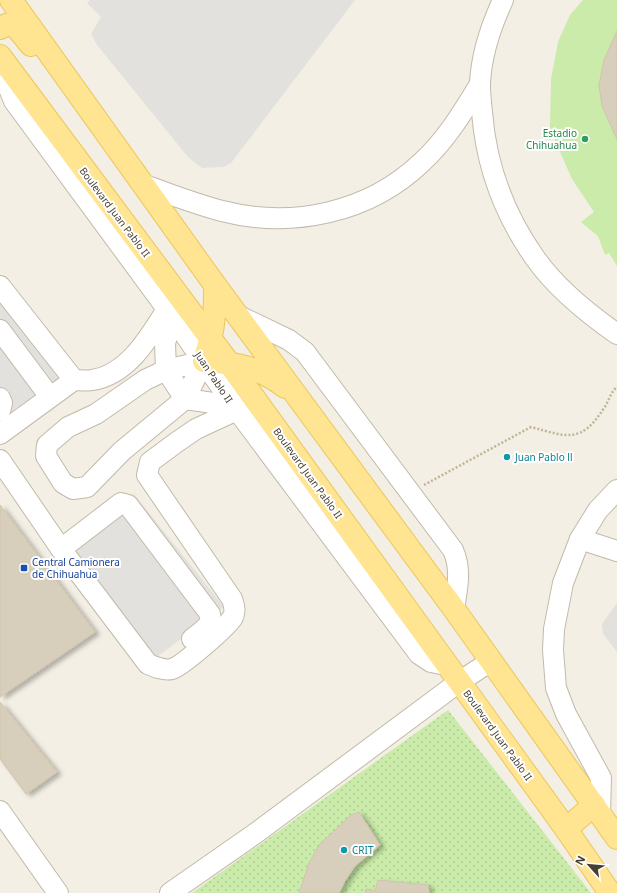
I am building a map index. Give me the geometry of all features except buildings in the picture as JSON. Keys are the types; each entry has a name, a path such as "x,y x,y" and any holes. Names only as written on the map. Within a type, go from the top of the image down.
{"main road":[{"path":"19,3 66,76 215,285 454,609 617,838"},
{"path":"0,28 9,24 17,28 45,62 66,76"},
{"name":"Boulevard Juan Pablo II","path":"4,62 228,362 316,500 459,682 566,829 605,889"},
{"path":"215,285 215,309 211,341 204,361 228,362 246,366 266,374 300,399"},
{"path":"566,829 597,810"}],"lane":[{"path":"503,0 494,19 485,53 480,84 484,131 493,177 510,218 535,259 565,292 617,334"},
{"name":"Juan Pablo II","path":"4,62 8,86 14,101 170,313 236,408 316,500"},
{"path":"144,185 222,211 254,217 285,218 318,215 345,208 375,196 400,182 423,162 453,126 480,84"},
{"path":"0,286 74,380"},
{"path":"0,434 74,380 93,380 108,374 128,361 141,348 170,313"},
{"path":"170,313 165,343 166,370 185,399 236,408"},
{"path":"239,316 289,340 305,352 410,492 456,558 459,576 454,609"},
{"path":"0,330 50,397"},
{"path":"128,361 145,380"},
{"path":"204,361 185,399 122,451 88,487 80,490 67,487 63,483 46,456 47,445 68,427 96,414 145,380 166,370 204,361"},
{"path":"0,398 2,403 0,411"},
{"path":"0,460 61,550 148,664 156,667 172,669 197,651 232,618 234,606 232,599 147,475 148,469 150,462 183,438 196,429 236,408"},
{"path":"597,810 601,778 566,714 556,688 553,650 554,629 563,583 580,539 598,510 617,490"},
{"path":"61,550 121,503 128,505 204,604 211,618 208,626 156,667"},
{"path":"580,539 617,551"},
{"path":"170,893 256,833 459,682 491,661"},
{"path":"0,811 58,893"}],"path":[{"path":"410,492 464,465 531,427 558,435 575,435 594,424 608,402 611,393 617,387"}],"green space":[{"name":"Estadio Chihuahua","path":"583,0 617,0 617,266 609,253 605,255 598,236 581,222 594,212 572,179 550,129 551,79 558,42 570,15"},
{"path":"448,710 591,893 192,893"}],"shaded area":[{"path":"90,0 355,0 231,163 223,167 202,168 188,157 97,45 91,34 101,17 87,3"},
{"path":"0,295 66,382 0,431"},
{"path":"134,494 224,607 154,659 69,549"},
{"path":"617,603 617,652 603,634 602,624"}],"place":[{"name":"Estadio Chihuahua","path":"585,139"},
{"name":"Juan Pablo ll","path":"507,457"},
{"name":"Central Camionera de Chihuahua","path":"24,568"},
{"name":"CRIT","path":"344,850"}]}
